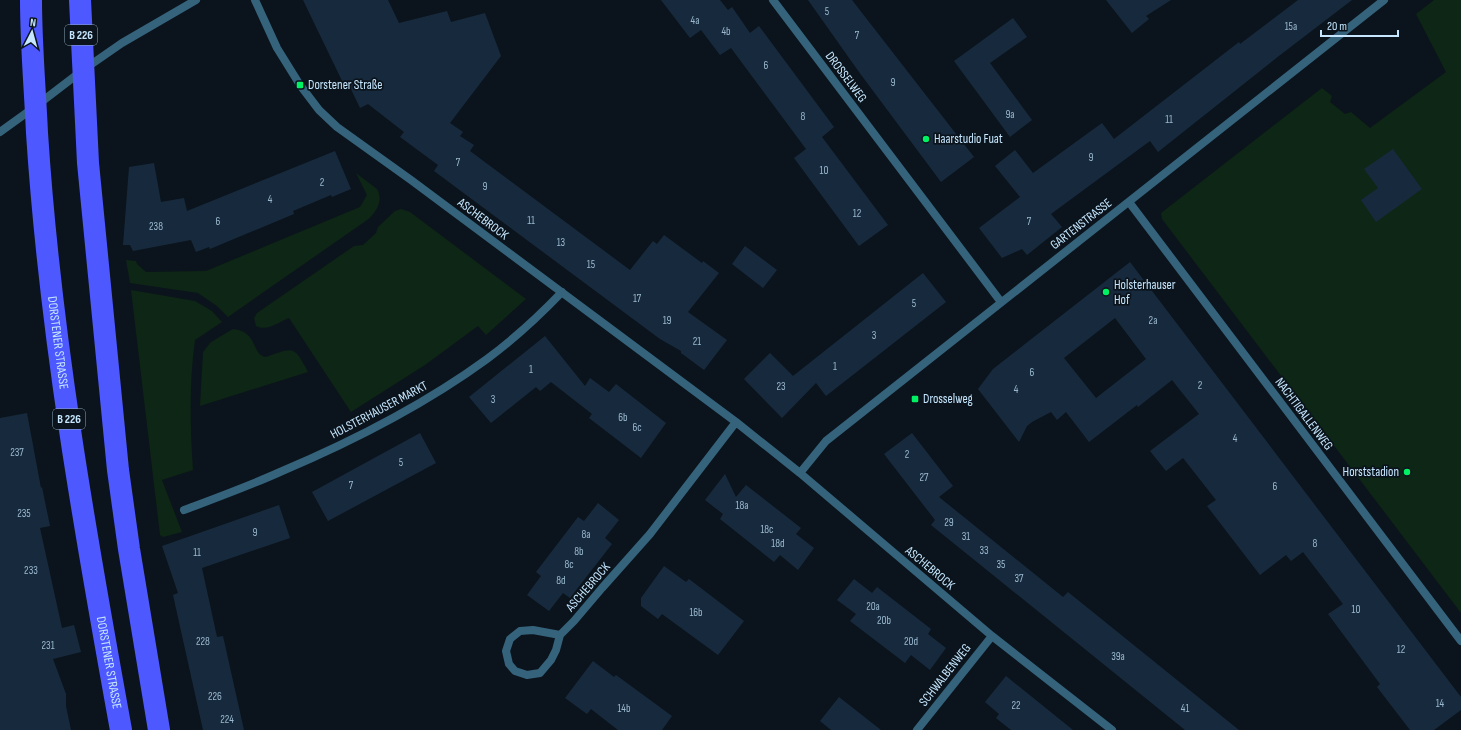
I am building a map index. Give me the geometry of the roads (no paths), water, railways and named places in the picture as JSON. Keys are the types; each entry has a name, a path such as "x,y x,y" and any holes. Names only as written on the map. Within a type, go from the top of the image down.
{"main road":[{"name":"DORSTENER STRASSE","path":"31,0 31,34 42,205 54,317 89,550 121,730"},
{"name":"B 226","path":"80,0 82,70 88,163 118,470 129,549 160,730"}],"street":[{"path":"0,132 82,70 122,43 196,0"},
{"name":"ASCHEBROCK","path":"255,0 277,48 300,85 319,110 337,127 411,180 736,422 800,473 992,636 1112,730"},
{"name":"DROSSELWEG","path":"773,0 1001,302"},
{"name":"GARTENSTRASSE","path":"800,473 826,440 1384,0"},
{"name":"NACHTIGALLENWEG","path":"1129,202 1461,641"},
{"name":"HOLSTERHAUSER MARKT","path":"184,510 279,473 351,440 434,394 487,359 542,312 562,292"},
{"name":"ASCHEBROCK","path":"560,635 533,630 520,631 510,639 506,651 509,664 515,671 527,675 540,673 553,655 560,635 650,534 736,422"},
{"name":"SCHWALBENWEG","path":"917,730 992,636"}],"place":[{"name":"Dorstener Straße","path":"300,85"},
{"name":"Haarstudio Fuat","path":"926,139"},
{"name":"Holsterhauser Hof","path":"1106,292"},
{"name":"Drosselweg","path":"915,399"},
{"name":"Horststadion","path":"1407,472"}]}
